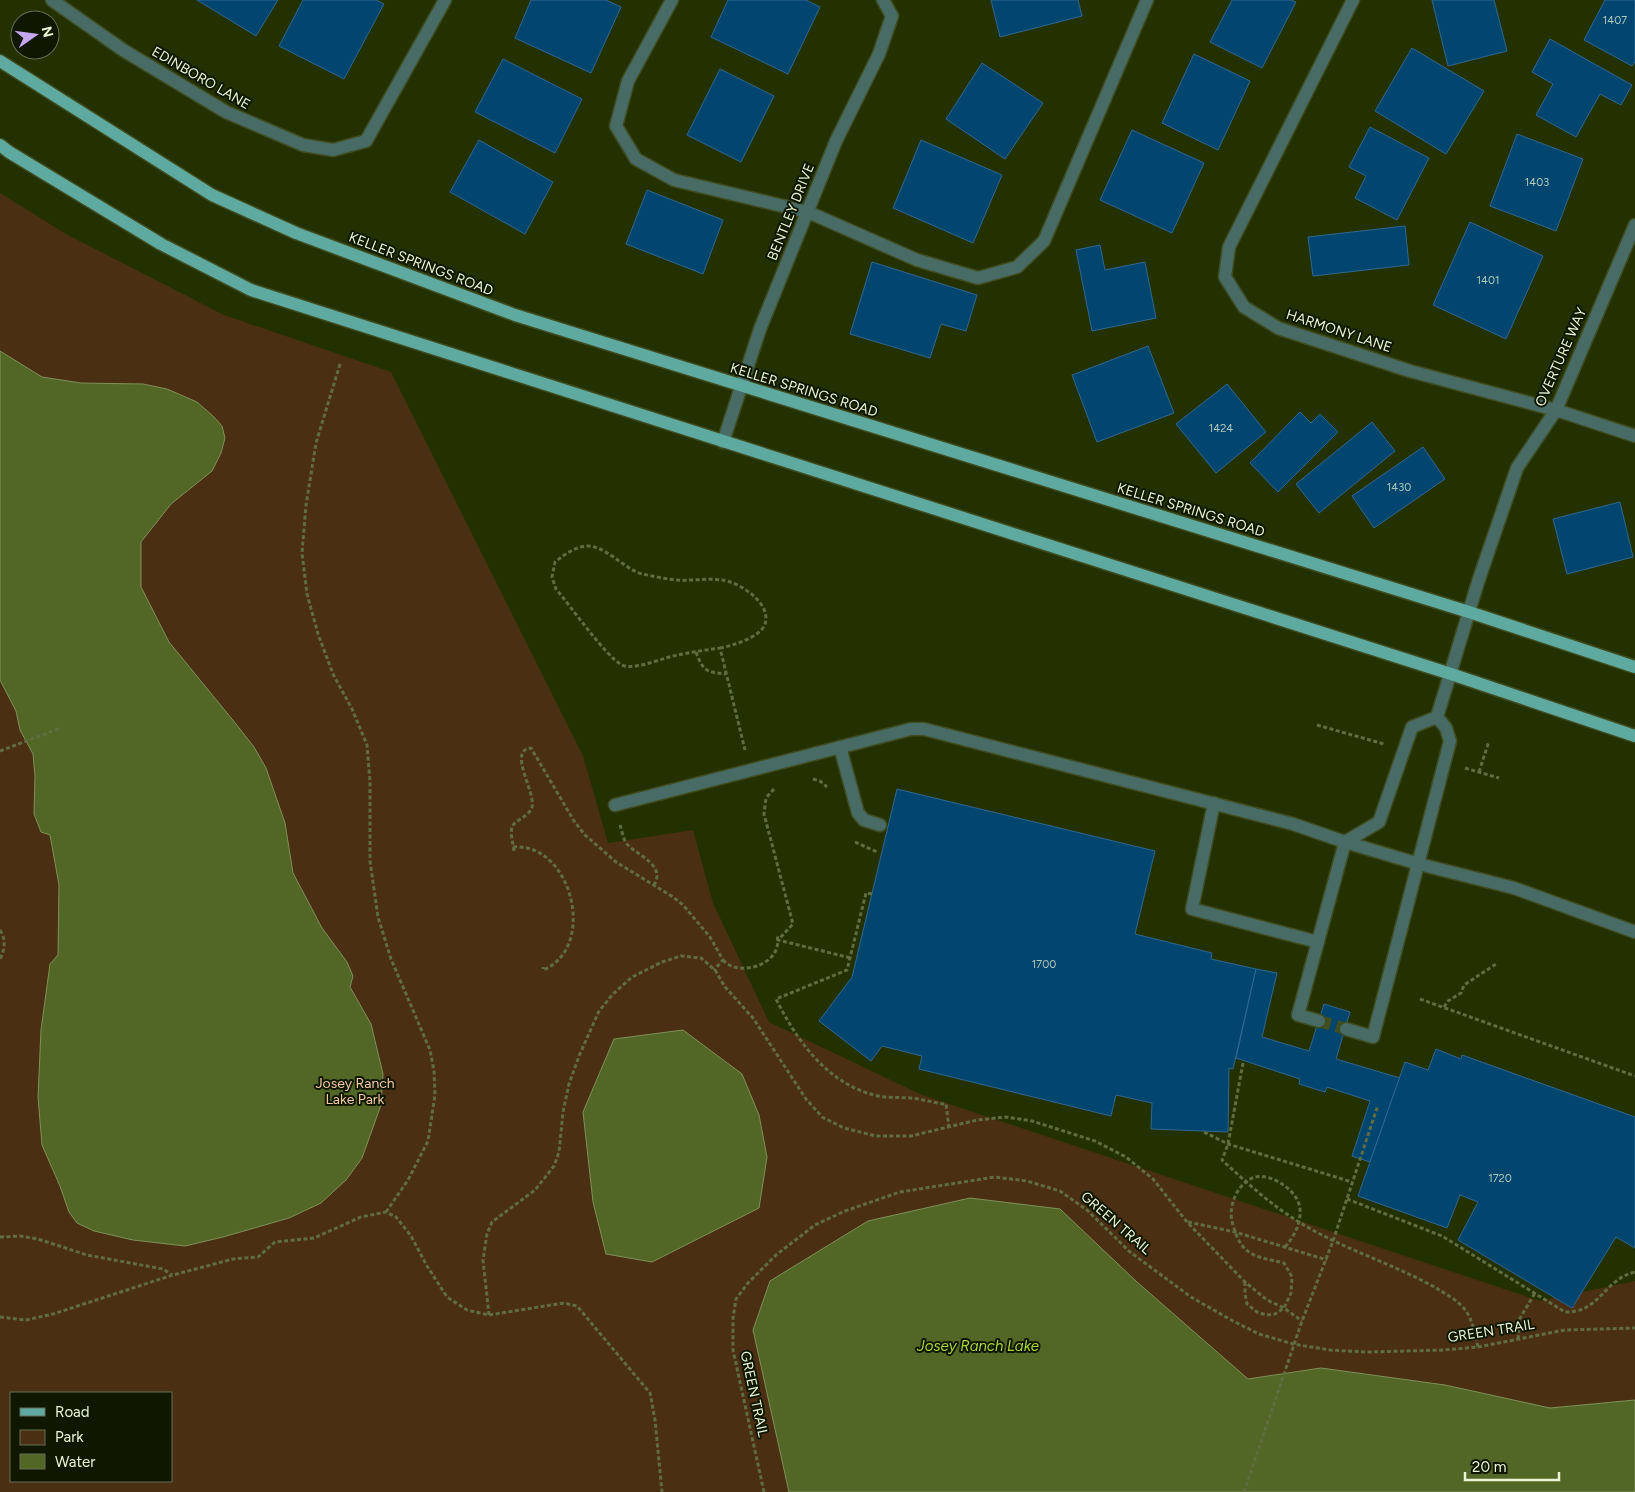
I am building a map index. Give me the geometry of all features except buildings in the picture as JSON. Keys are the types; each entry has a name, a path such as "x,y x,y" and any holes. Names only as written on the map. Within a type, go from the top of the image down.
{"main road":[{"name":"KELLER SPRINGS ROAD","path":"0,61 212,195 296,233 516,315 1469,612 1635,667"},
{"path":"0,145 161,244 250,290 1451,674 1635,736"}],"street":[{"name":"EDINBORO LANE","path":"52,0 123,50 226,112 303,145 333,150 366,141 445,0"},
{"path":"672,0 628,80 616,126 636,159 674,180 808,212 917,260 978,278 1017,267 1044,241 1147,0"},
{"name":"BENTLEY DRIVE","path":"723,442 760,329 836,141 882,47 892,16 883,0"},
{"name":"HARMONY LANE","path":"1353,0 1229,247 1225,277 1244,307 1278,328 1410,371 1556,410 1635,436"},
{"name":"OVERTURE WAY","path":"1437,717 1478,582 1517,468 1556,410 1635,224"},
{"path":"1319,1021 1298,1015 1345,842 1379,822 1412,727 1437,717 1446,728 1450,741 1373,1037 1346,1029"},
{"path":"615,805 911,729 924,729 1293,824 1419,864 1514,888 1635,932"},
{"path":"840,747 858,813 864,820 880,825"},
{"path":"1214,803 1192,909 1318,942"}],"path":[{"path":"340,364 316,443 306,505 302,553 307,594 321,642 367,745 370,782 370,861 378,917 390,959 430,1050 434,1071 435,1095 428,1141 408,1180 386,1212"},
{"path":"586,546 601,550 616,561 640,573 675,580 723,580 752,593 760,602 765,613 766,622 763,629 731,646 720,648 676,655 641,665 622,665 610,655 556,589 552,577 555,562 570,551 586,546"},
{"path":"720,648 740,729"},
{"path":"696,652 700,663 710,673 726,674"},
{"path":"1317,724 1392,746"},
{"path":"0,751 61,728"},
{"path":"1479,772 1489,741"},
{"path":"542,967 543,970 552,967 565,952 572,932 573,921 571,900 561,874 548,858 529,847 513,849 512,826 528,814 532,808 531,792 520,758 528,748 531,748 574,821 586,835 616,862 674,897 692,914 710,937 723,960 732,967 742,969 754,967 771,957 777,948 777,935"},
{"path":"1462,767 1499,778"},
{"path":"808,778 820,781 830,792"},
{"path":"776,787 766,798 764,814 793,924 778,940"},
{"path":"615,805 625,842 649,860 657,871 658,876 654,885"},
{"path":"852,840 877,852"},
{"path":"872,894 866,893 848,970 776,999 787,1022 802,1043 820,1063 853,1088 889,1098 922,1099 946,1104 949,1128"},
{"path":"0,930 4,937 4,950 0,959"},
{"path":"778,940 850,958"},
{"path":"489,1315 483,1260 492,1222 535,1190 554,1166 558,1152 562,1112 569,1084 599,1011 613,994 632,977 662,962 681,956 701,958 714,970 725,987 753,1018 806,1098 822,1117 844,1128 876,1136 910,1136 977,1120 1006,1117 1032,1121 1095,1141 1126,1157 1153,1179 1187,1222 1245,1282 1267,1300 1284,1308 1302,1321"},
{"path":"714,970 723,960"},
{"path":"1444,1007 1445,1002 1461,993 1464,985 1496,964"},
{"path":"1420,998 1635,1076"},
{"path":"1243,1063 1228,1144 1222,1160 1246,1182 1298,1222 1333,1241 1417,1278 1451,1298 1466,1311 1474,1330 1478,1347"},
{"path":"1244,1492 1302,1321 1327,1260 1378,1104"},
{"path":"1204,1132 1228,1144 1352,1182"},
{"name":"GREEN TRAIL","path":"764,1492 733,1350 733,1318 736,1299 748,1282 776,1255 815,1225 845,1211 900,1192 995,1177 1026,1181 1060,1191 1087,1210 1130,1252 1191,1297 1259,1334 1294,1344 1330,1350 1367,1352 1444,1350 1478,1347 1565,1330 1635,1328"},
{"path":"1245,1282 1247,1304 1257,1312 1266,1315 1275,1314 1284,1308 1292,1293 1292,1277 1284,1263 1255,1257 1243,1248 1235,1232 1231,1218 1237,1191 1246,1182 1255,1177 1272,1178 1284,1186 1295,1196 1301,1209 1294,1237 1284,1248"},
{"path":"1347,1199 1442,1236 1565,1312 1576,1313 1589,1306 1615,1281 1626,1274 1635,1272"},
{"path":"0,1317 26,1320 53,1314 172,1275 233,1259 258,1257 275,1242 314,1238 361,1217 386,1212 396,1217 411,1236 447,1297 467,1310 489,1315 564,1303 577,1306 589,1318 650,1394 655,1420 662,1492"},
{"path":"1187,1222 1235,1232 1327,1260"},
{"path":"0,1237 20,1236 38,1239 87,1255 163,1269 172,1275"},
{"path":"1518,1339 1520,1318 1535,1293"}],"green space":[{"name":"Josey Ranch Lake Park","path":"0,193 66,234 224,315 391,372 583,756 608,843 693,830 713,903 769,1022 922,1095 1540,1301 1635,1281 1635,1492 0,1492"}],"water":[{"path":"0,351 42,377 81,383 143,384 167,389 197,402 222,426 225,438 221,453 212,471 171,504 141,542 141,587 169,642 254,747 266,768 285,823 293,873 322,928 347,962 353,976 350,987 371,1024 383,1074 381,1105 362,1158 346,1180 321,1203 289,1218 185,1246 133,1240 94,1231 77,1223 69,1212 42,1145 38,1097 41,1030 50,964 58,955 59,885 50,835 41,832 34,814 35,776 33,754 20,730 16,711 0,680"},
{"path":"683,1030 742,1074 759,1115 767,1157 759,1208 652,1262 606,1254 593,1202 583,1112 614,1039"},
{"name":"Josey Ranch Lake","path":"970,1198 1060,1209 1137,1282 1248,1379 1321,1368 1445,1385 1550,1408 1635,1400 1635,1492 789,1492 753,1330 770,1281 868,1221"}],"tunnel":[{"path":"1319,1021 1346,1029"}]}
